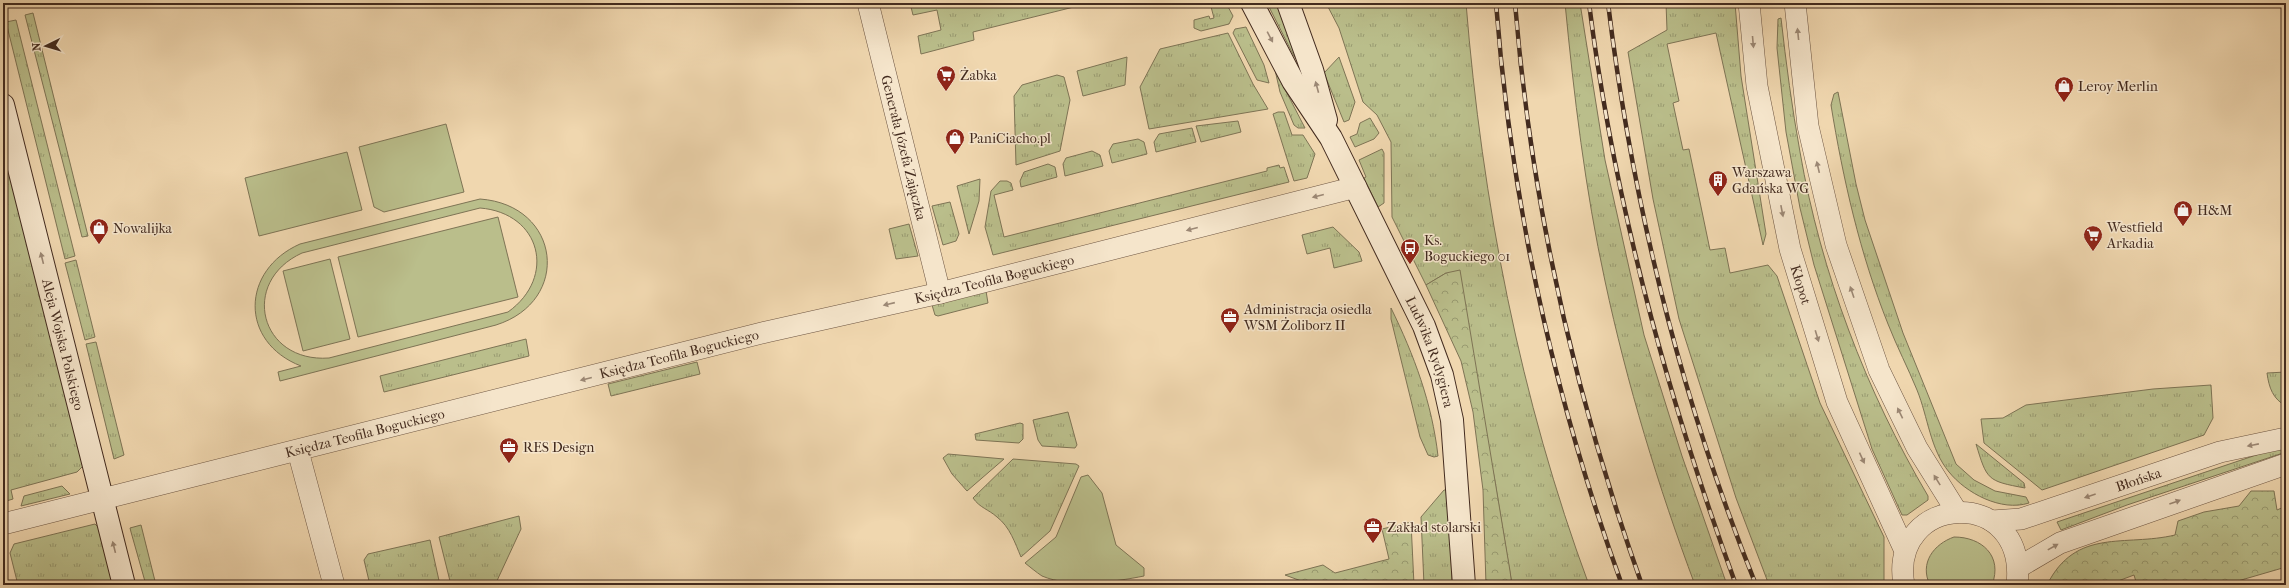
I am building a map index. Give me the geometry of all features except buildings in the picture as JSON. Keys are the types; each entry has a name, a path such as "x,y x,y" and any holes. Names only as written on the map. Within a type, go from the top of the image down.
{"street":[{"name":"Generała Józefa Zajączka","path":"868,3 940,293"},
{"name":"Ludwika Rydygiera","path":"1252,3 1293,81 1331,138 1424,326 1442,375 1452,420 1464,585"},
{"name":"Ludwika Rydygiera","path":"1288,3 1312,70 1331,138"},
{"name":"Kłopot","path":"1750,3 1757,86 1790,249 1837,402 1906,551"},
{"path":"1795,3 1808,126 1836,245 1879,370 1917,448 1957,512"},
{"name":"Aleja Wojska Polskiego","path":"3,105 124,585"},
{"name":"Księdza Teofila Boguckiego","path":"3,524 766,332 940,293 1356,187"},
{"name":"Błońska","path":"1992,521 2021,519 2220,452 2286,438"},
{"path":"298,451 334,585"},
{"path":"2018,576 2060,543 2286,464"},
{"path":"1904,585 1902,570 1906,551 1913,536 1925,524 1940,515 1957,512 1975,514 1992,521 2005,532 2015,548 2018,576"}],"green space":[{"path":"910,3 1090,3 973,32 974,40 921,54 918,36 941,30 937,10 913,15"},
{"path":"1210,3 1226,3 1233,16 1229,24 1201,31 1194,28 1194,20 1209,16 1210,19 1214,18"},
{"path":"1267,3 1277,3 1298,61 1294,56"},
{"path":"1326,3 1466,3 1482,151 1508,298 1524,371 1543,443 1565,515 1589,585 1512,585 1494,476 1446,273 1426,285 1392,217 1391,142 1377,115 1363,102 1339,28"},
{"path":"1565,3 1580,3 1605,160 1644,335 1682,456 1727,585 1695,585 1668,510 1633,396 1605,281 1592,212 1576,108"},
{"path":"1666,3 1735,3 1741,76 1766,234 1763,245 1716,33 1667,44 1679,101 1673,103 1683,150 1689,149 1710,250 1725,248 1730,273 1768,265 1777,276 1820,403 1884,537 1884,585 1769,585 1736,498 1679,319 1653,199 1628,52 1667,30"},
{"path":"33,13 88,236 82,237 25,15"},
{"path":"1781,18 1789,85 1800,152 1820,242 1833,286 1866,373 1885,415 1928,496 1928,500 1907,515 1902,515 1872,449 1814,265 1800,208 1786,132 1777,48 1778,19"},
{"path":"16,20 75,256 65,259 6,22"},
{"path":"1246,27 1264,65 1269,83 1257,80 1233,33 1235,29"},
{"path":"1228,33 1253,84 1268,109 1149,129 1140,87 1160,49"},
{"path":"1127,57 1125,85 1083,96 1077,71"},
{"path":"1339,57 1355,102 1349,120 1344,122 1324,73"},
{"path":"1275,70 1305,128 1298,128 1294,125 1280,92"},
{"path":"1057,75 1064,77 1070,100 1060,151 1016,165 1014,96 1022,85"},
{"path":"1838,92 1856,184 1865,220 1903,333 1956,464 1974,480 1995,491 2026,497 2029,503 2007,505 1996,503 1974,493 1956,480 1949,472 1933,443 1921,400 1878,298 1861,243 1841,161 1831,105 1834,94"},
{"path":"1284,112 1292,135 1303,135 1315,154 1307,178 1294,181 1273,114"},
{"path":"1370,118 1379,133 1374,139 1355,147 1350,137 1357,134 1360,123"},
{"path":"1238,121 1241,132 1201,142 1196,126"},
{"path":"446,124 464,192 384,212 374,207 359,147"},
{"path":"1192,128 1196,142 1156,152 1154,142 1159,134"},
{"path":"3,138 84,465 77,472 11,490 13,499 3,502"},
{"path":"1138,139 1144,142 1147,154 1112,163 1109,151 1113,144"},
{"path":"1382,149 1384,153 1384,203 1378,207 1364,178 1366,177 1359,160"},
{"path":"1092,151 1100,155 1103,166 1065,176 1063,164 1066,158"},
{"path":"347,152 362,210 259,236 245,178"},
{"path":"1048,164 1055,167 1057,177 1021,187 1020,181 1024,172"},
{"path":"1279,165 1280,168 1284,167 1289,182 993,255 985,227 991,191 1000,181 1007,181 1011,183 1013,190 994,195 1004,237 1267,171 1267,168"},
{"path":"980,179 979,201 969,234 957,186"},
{"path":"480,199 507,205 527,218 541,235 547,255 546,276 537,296 520,313 496,325 280,381 278,372 301,366 281,355 266,340 258,324 255,306 258,288 267,271 281,256 300,244","holes":["480,208 501,212 517,221 529,234 535,249 537,265 533,282 523,298 508,312 329,358 305,356 287,348 274,335 266,318 265,300 270,282 282,266 302,253"]},
{"path":"950,202 959,234 956,241 943,245 932,206"},
{"path":"498,217 518,297 358,337 338,257"},
{"path":"909,224 918,256 896,259 889,229"},
{"path":"1333,227 1359,252 1362,261 1334,268 1330,248 1307,254 1302,235"},
{"path":"330,259 350,339 303,351 283,271"},
{"path":"76,260 95,337 85,340 65,263"},
{"path":"1460,270 1512,585 1486,585 1483,490 1473,412 1461,361 1426,285 1446,273"},
{"path":"986,291 988,303 938,316 935,315 932,305"},
{"path":"1391,308 1407,344 1427,398 1438,456 1434,457 1428,455 1420,437 1391,319"},
{"path":"526,339 529,356 384,392 380,376"},
{"path":"96,342 124,455 114,459 86,344"},
{"path":"697,362 700,374 611,396 608,384"},
{"path":"2286,372 2286,406 2278,400 2272,392 2267,373"},
{"path":"2211,385 2213,418 2204,435 2042,490 1984,443 1981,419 2003,418 2026,405 2153,389"},
{"path":"1068,412 1077,445 1075,448 1042,446 1038,440 1033,420"},
{"path":"1020,423 1023,424 1023,439 1019,443 976,440 975,434"},
{"path":"1976,444 2024,483 2025,488 2003,483 1990,477 1983,465"},
{"path":"2286,445 2286,452 2127,505 2061,530 2057,522"},
{"path":"948,454 1004,459 967,491 952,474 943,458"},
{"path":"1013,459 1076,464 1079,466 1050,531 1021,557 1012,536 1002,521 978,504 973,498"},
{"path":"1088,475 1102,493 1116,545 1144,568 1144,576 1106,582 1066,582 1053,580 1042,576 1025,563 1056,537 1081,477"},
{"path":"62,486 70,494 21,506 24,496"},
{"path":"1444,490 1449,490 1452,585 1424,585 1421,517"},
{"path":"2251,491 2274,491 2277,510 2286,506 2286,567 2224,585 2137,585 2134,575 2118,581 2117,585 2047,585 2059,567 2072,554 2087,547 2103,543 2175,535 2178,521 2204,512 2239,506"},
{"path":"519,516 521,529 495,585 451,585 439,537"},
{"path":"1411,522 1414,585 1312,585 1285,575 1323,565 1335,573 1389,559 1382,529"},
{"path":"95,524 101,530 114,585 18,585 10,553 14,544"},
{"path":"141,525 156,585 146,585 130,528"},
{"path":"1954,537 1973,540 1988,550 1995,565 1995,575 1992,585 1930,585 1926,569 1930,555 1940,544"},
{"path":"430,540 440,585 370,585 364,560 368,554"}],"railway":[{"path":"1496,3 1512,151 1539,298 1556,371 1576,443 1622,585"},
{"path":"1515,3 1522,77 1532,151 1559,298 1596,443 1642,585"},
{"path":"1589,3 1613,152 1628,225 1646,298 1687,442 1736,585"},
{"path":"1608,3 1618,77 1631,151 1663,298 1705,443 1729,515 1756,585"}],"place":[{"name":"Żabka","path":"946,92"},
{"name":"Leroy Merlin","path":"2064,103"},
{"name":"PaniCiacho.pl","path":"955,155"},
{"name":"Warszawa Gdańska WG","path":"1718,197"},
{"name":"H&M","path":"2183,227"},
{"name":"Nowalijka","path":"99,245"},
{"name":"Westfield Arkadia","path":"2093,252"},
{"name":"Ks. Boguckiego 01","path":"1410,265"},
{"name":"Administracja osiedla WSM Żoliborz II","path":"1230,334"},
{"name":"RES Design","path":"509,464"},
{"name":"Zakład stolarski","path":"1373,544"}]}
